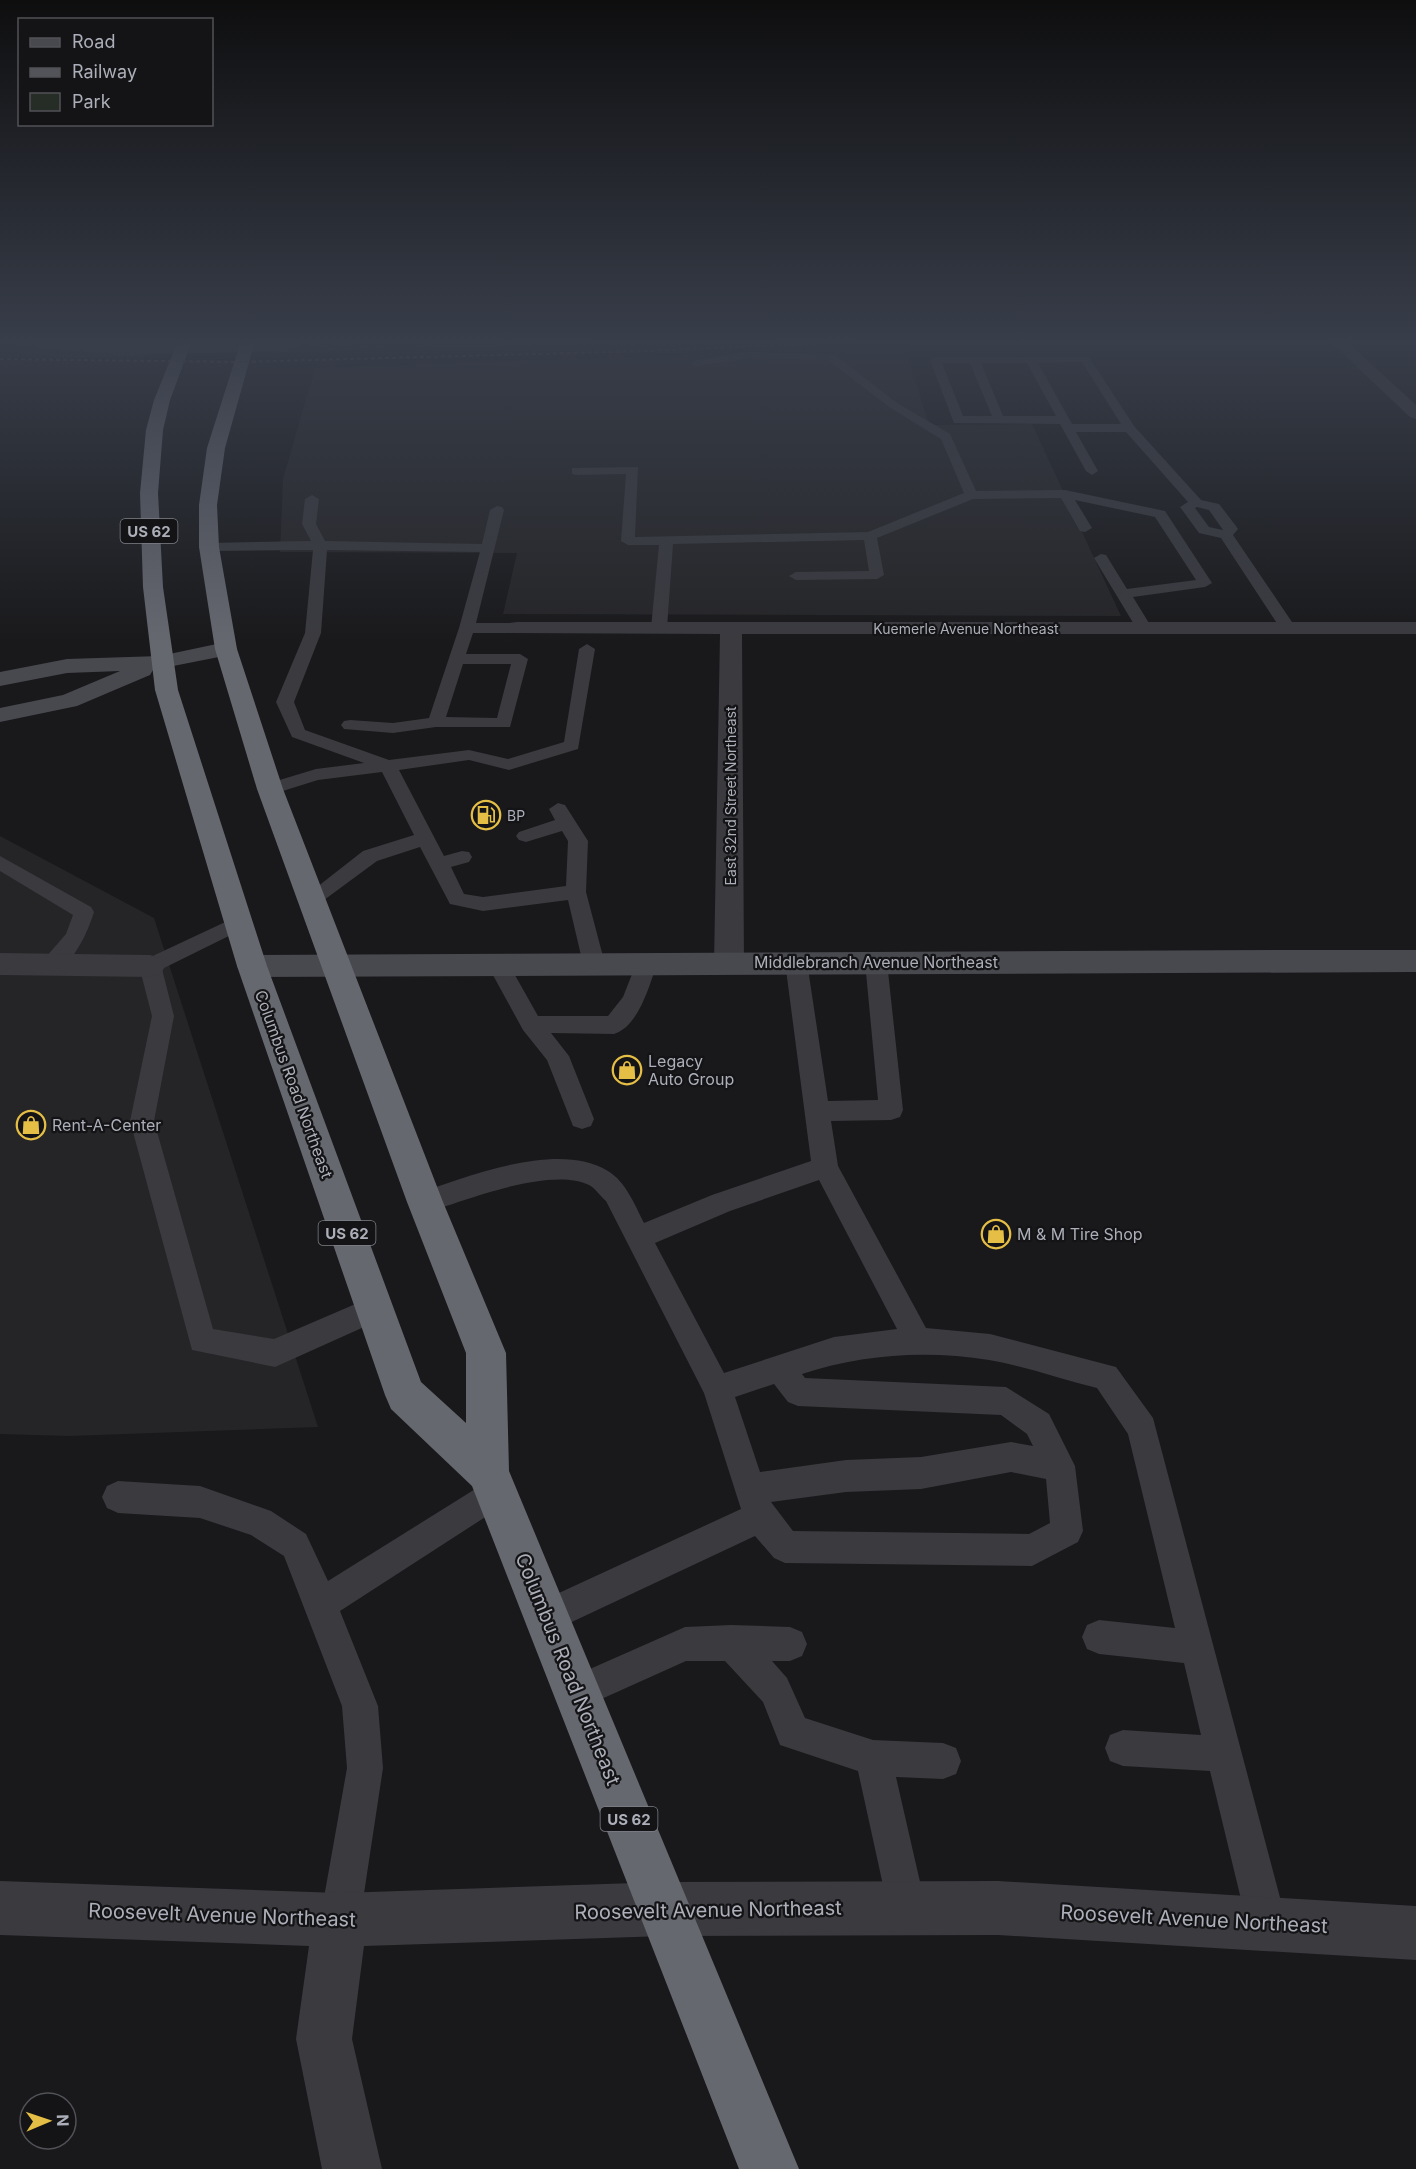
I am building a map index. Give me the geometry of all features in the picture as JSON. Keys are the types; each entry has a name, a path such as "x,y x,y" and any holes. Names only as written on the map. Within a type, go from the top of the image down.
{"highway":[{"name":"US 62","path":"153,442 148,493 149,547 160,663"},
{"name":"US 62","path":"217,442 210,494 209,547 226,650"},
{"name":"Columbus Road Northeast","path":"226,650 270,789 425,1202 486,1353 492,1481 769,2169"},
{"name":"Columbus Road Northeast","path":"160,663 170,705 252,966 405,1395 492,1481"}],"street":[{"name":"Kuemerle Avenue Northeast","path":"517,628 1416,628"},
{"name":"East 32nd Street Northeast","path":"729,963 731,628"},
{"path":"0,679 67,666 160,663 226,650"},
{"path":"0,714 69,701 160,663"},
{"name":"Middlebranch Avenue Northeast","path":"252,966 1416,961"},
{"path":"0,964 150,966"},
{"name":"Roosevelt Avenue Northeast","path":"0,1908 340,1920 665,1909 998,1908 1416,1933"},
{"path":"340,1920 324,2039 352,2169"}],"lane":[{"path":"948,442 971,495"},
{"path":"1075,442 1092,471"},
{"path":"1142,442 1196,503 1214,507 1231,529 1226,535"},
{"path":"577,471 633,470 628,542 870,536 971,495 1065,494 1160,514 1205,583 1123,594"},
{"path":"1065,494 1085,528"},
{"path":"312,499 309,524 320,546 313,633 285,702 298,733 388,766 422,812 426,838 457,898 483,904 576,892"},
{"path":"1196,503 1187,507 1204,530 1226,535 1288,628"},
{"path":"436,722 467,628 496,510"},
{"path":"796,576 877,575 870,536"},
{"path":"659,628 666,541"},
{"path":"209,547 488,548"},
{"path":"1101,558 1144,628"},
{"path":"467,628 517,628"},
{"path":"270,789 316,775 469,755 509,765 529,766 572,745 587,649"},
{"path":"350,725 393,728 436,722 504,723 520,659 457,658"},
{"path":"526,836 562,816 578,841 576,892 594,964"},
{"path":"312,898 370,856 426,838"},
{"path":"439,864 462,857"},
{"path":"0,862 84,912 76,937 50,965"},
{"path":"238,923 150,966 163,1016 142,1120 202,1341 274,1353 374,1309"},
{"path":"796,962 825,1167 918,1340"},
{"path":"817,1111 891,1110 876,962"},
{"path":"531,1024 614,1024 633,1000 646,964"},
{"path":"499,966 531,1024 557,1056 582,1119"},
{"path":"638,1238 721,1203 825,1167"},
{"path":"425,1202 535,1170 575,1171 599,1178 615,1193 717,1389 755,1503 785,1547 1032,1550 1067,1531 1060,1466 1038,1424 1006,1401 798,1392 780,1369"},
{"path":"717,1389 834,1350 918,1340 990,1347 1106,1377 1142,1428 1198,1647 1222,1754 1267,1924"},
{"path":"547,1616 755,1503 846,1476 921,1473 1011,1457 1060,1466"},
{"path":"321,1604 492,1481"},
{"path":"118,1497 200,1502 260,1522 294,1545 321,1604 360,1706 365,1768 340,1920"},
{"path":"1099,1637 1198,1647"},
{"path":"577,1692 685,1644 731,1642 790,1644"},
{"path":"731,1642 775,1690 793,1732 873,1758 943,1761"},
{"path":"1123,1748 1222,1754"},
{"path":"873,1758 907,1908"}],"shaded area":[{"path":"294,442 1040,442 1121,616 503,614 517,553 280,552 283,479"},
{"path":"0,836 154,918 318,1427 70,1436 0,1434"}],"place":[{"name":"BP","path":"486,815"},
{"name":"Legacy Auto Group","path":"627,1070"},
{"name":"Rent-A-Center","path":"31,1125"},
{"name":"M & M Tire Shop","path":"996,1234"}]}
